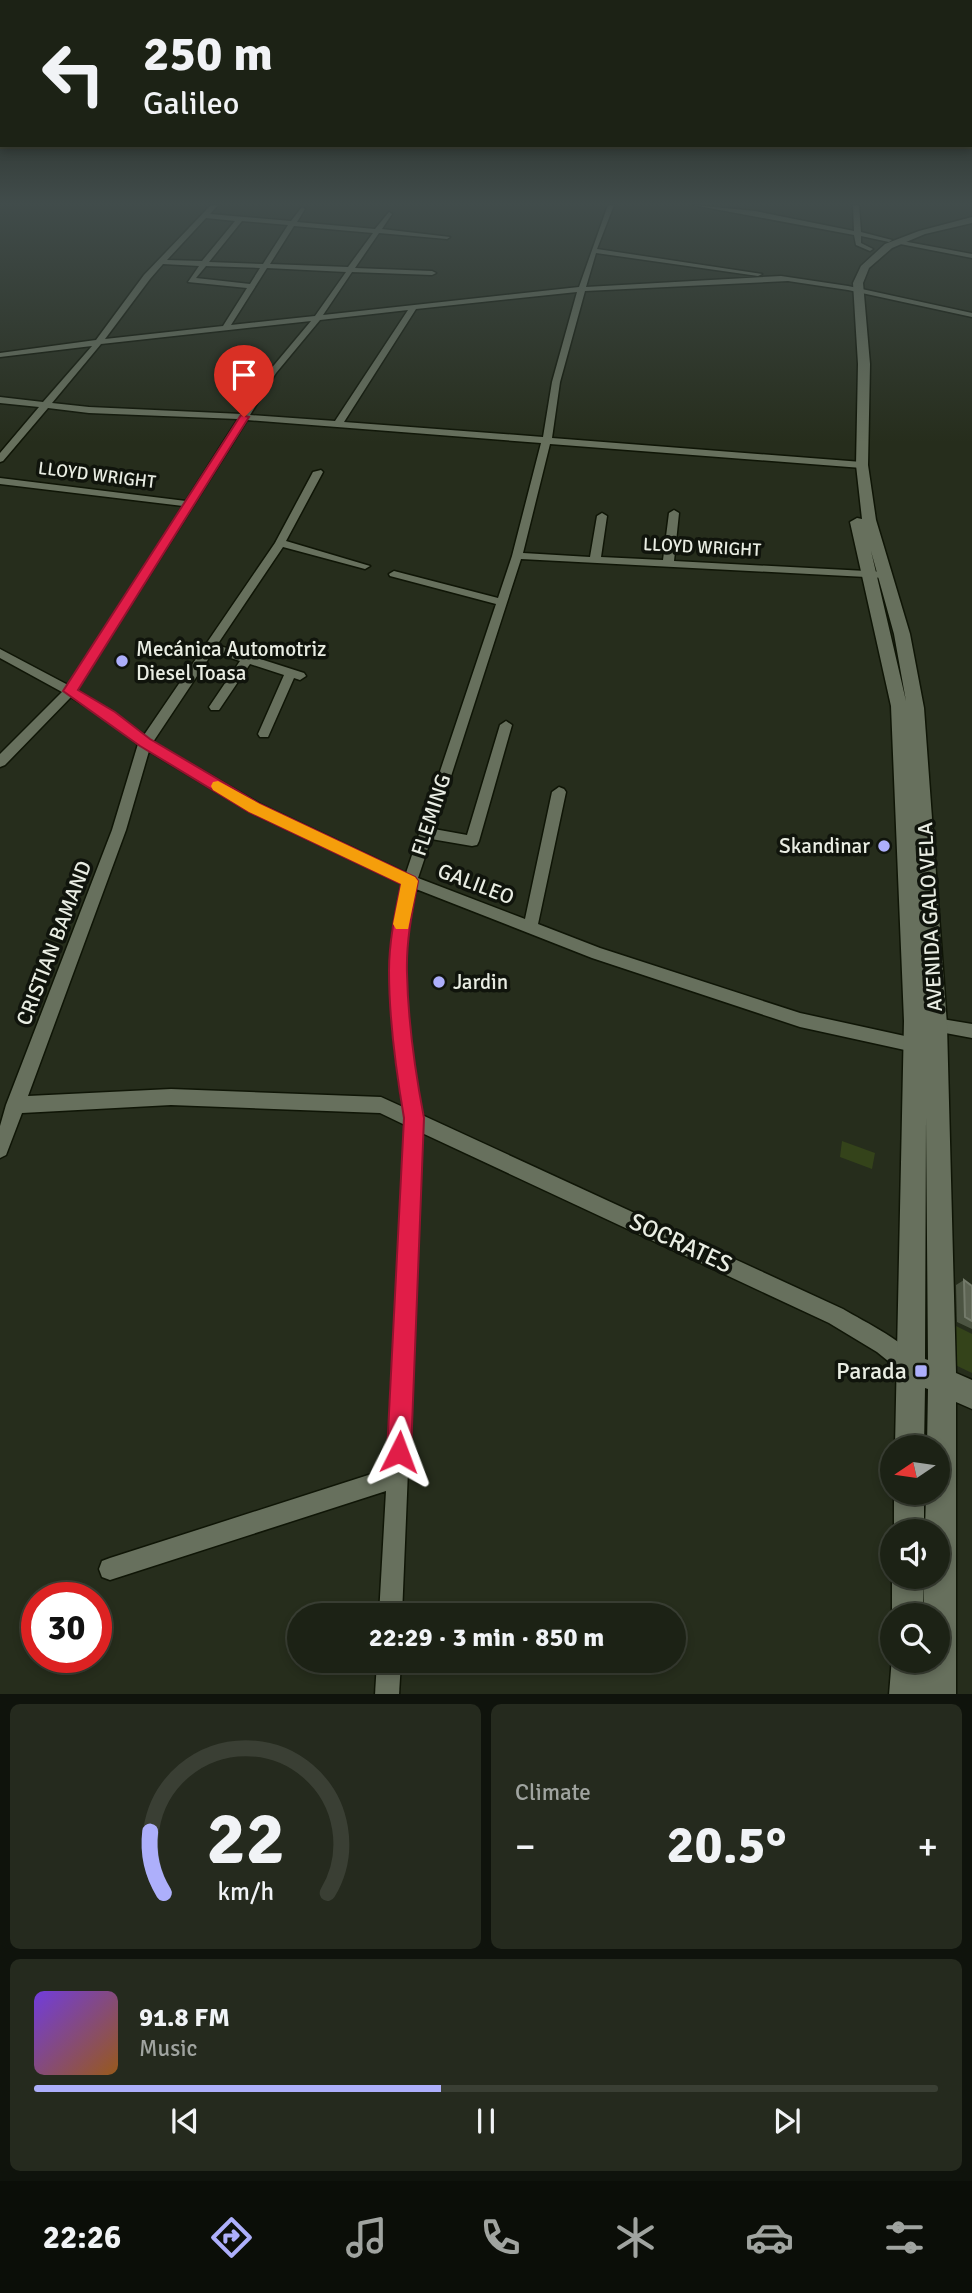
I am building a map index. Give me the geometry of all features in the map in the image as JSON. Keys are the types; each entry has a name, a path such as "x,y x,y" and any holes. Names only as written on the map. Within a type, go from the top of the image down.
{"main road":[{"name":"AVENIDA GALO VELA","path":"852,284 858,363 857,464 878,574 902,634 907,707 926,849 936,1025 922,1038 910,1435"},
{"name":"AVENIDA GALO VELA","path":"907,707 905,845 922,1038 942,1380 939,1694"},
{"path":"905,845 926,849"},
{"name":"SOCRATES","path":"911,1367 972,1395"},
{"path":"906,1673 906,1694"}],"street":[{"path":"0,459 99,342 142,284"},
{"path":"222,284 250,286 225,328"},
{"path":"0,762 70,691 273,372 317,318 340,284"},
{"name":"FLEMING","path":"392,1603 414,1118 407,1078 398,972 400,935 410,881 424,833 517,556 547,439 556,382 583,284"},
{"path":"0,355 581,289 684,284"},
{"path":"869,284 972,315"},
{"path":"338,424 413,308"},
{"path":"0,400 45,406 244,417 857,464"},
{"name":"CRISTIAN BAMAND","path":"0,1149 118,830 145,743 280,543 318,472"},
{"name":"LLOYD WRIGHT","path":"0,481 189,504"},
{"path":"668,563 674,513"},
{"path":"595,559 602,516"},
{"path":"280,543 365,566"},
{"name":"LLOYD WRIGHT","path":"517,556 878,574"},
{"path":"394,574 502,602"},
{"path":"210,647 295,675 264,734"},
{"name":"GALILEO","path":"2,655 70,691 110,716 145,743 255,808 410,881 597,953 800,1020 922,1038"},
{"path":"215,707 248,658"},
{"path":"424,833 472,841 506,724"},
{"path":"530,928 559,792"},
{"path":"936,1025 972,1031"},
{"name":"SOCRATES","path":"15,1105 85,1099 173,1097 330,1106 381,1105 836,1316 884,1345 911,1367"},
{"path":"110,1569 397,1477"},
{"path":"387,1694 388,1673"}],"green space":[{"path":"842,1141 875,1153 872,1169 840,1157"},
{"path":"952,1324 972,1334 972,1373 949,1362"}],"building":[{"path":"964,1280 972,1286 972,1321 965,1317"}],"slow traffic":[{"path":"218,786 255,808 410,881 402,924"}],"place":[{"name":"Mecánica Automotriz Diesel Toasa","path":"122,661"},
{"name":"Skandinar","path":"884,846"},
{"name":"Jardin","path":"439,982"},
{"name":"Parada","path":"921,1371"}],"route":[{"path":"244,417 70,691 110,716 145,743 255,808 410,881 400,935 398,972 407,1078 414,1118 399,1452"}]}
